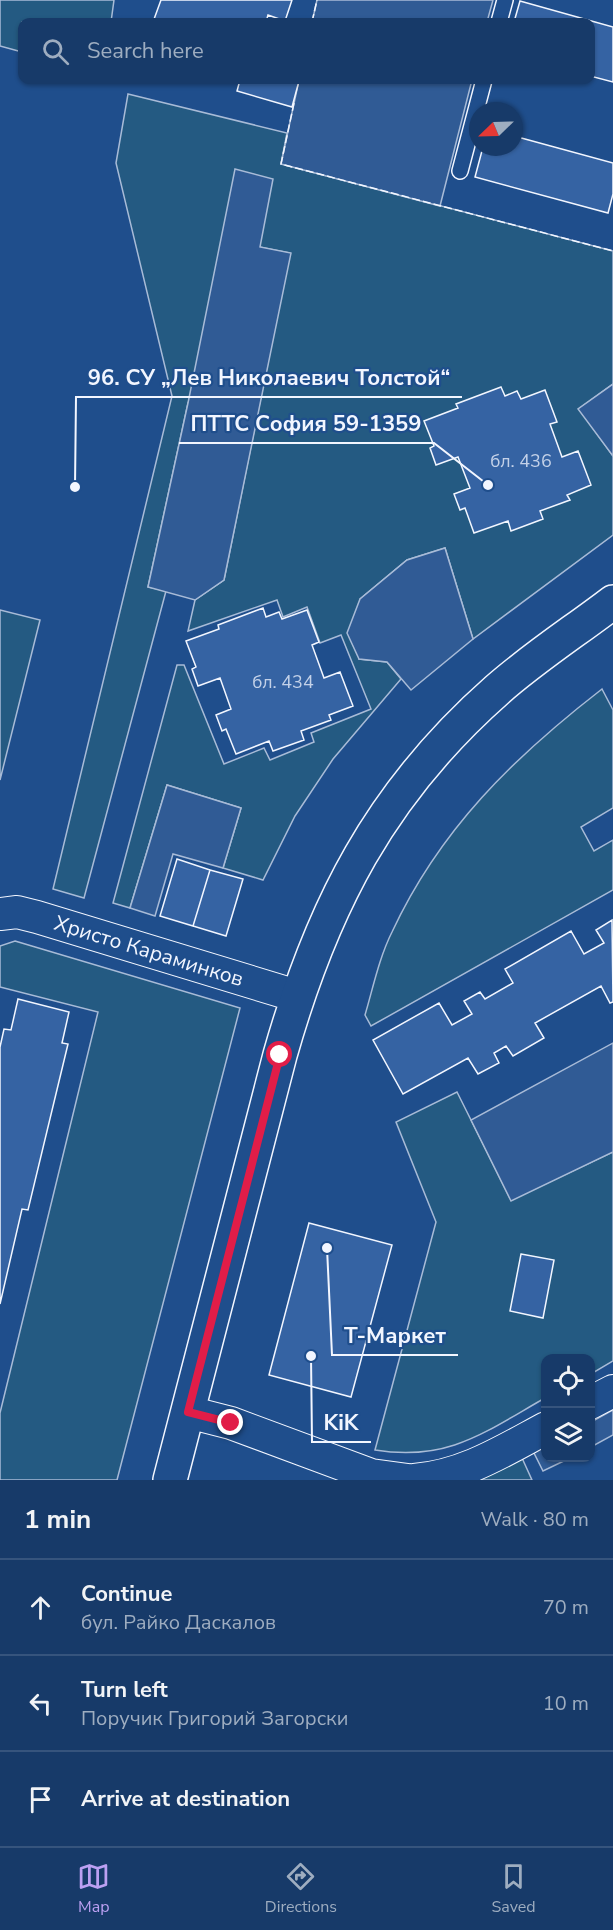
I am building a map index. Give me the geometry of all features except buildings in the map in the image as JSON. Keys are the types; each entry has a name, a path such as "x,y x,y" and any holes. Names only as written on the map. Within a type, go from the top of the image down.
{"street":[{"path":"170,1480 297,996 331,909 359,854 392,804 454,731 498,689 613,602"},
{"name":"Христо Караминков","path":"0,914 17,912 37,917 297,996"},
{"path":"595,1401 613,1391"},
{"path":"188,1412 231,1423 371,1475 421,1480 477,1465 541,1431"}],"lane":[{"path":"500,18 505,0"},
{"path":"460,171 483,84"}],"shaded area":[{"path":"0,0 114,0 112,18 18,18 18,51 0,46"},
{"path":"317,0 493,0 488,18 313,18"},
{"path":"298,84 471,84 440,206 281,164"},
{"path":"128,94 287,133 281,164 613,251 613,384 579,409 613,456 613,535 473,639 445,548 407,560 360,599 359,659 387,662 401,679 333,759 295,816 263,880 223,868 241,808 167,785 130,908 113,903 177,665 184,665 224,764 264,748 270,760 314,742 311,733 371,709 341,635 320,643 307,607 283,617 277,600 188,631 195,600 224,580 290,253 260,247 188,403 148,587 166,591 84,898 53,889 172,396 116,163"},
{"path":"235,169 273,179 260,247 291,253 224,580 195,600 148,587"},
{"path":"613,384 613,456 578,409"},
{"path":"445,548 473,639 411,690 387,662 359,659 347,633 360,599 407,560"},
{"path":"0,610 40,620 0,780"},
{"path":"602,689 613,710 613,808 581,827 594,851 613,840 613,890 371,1026 365,1015 383,952 411,895 433,860 456,828 509,769 569,715"},
{"path":"167,785 241,808 223,868 173,854 155,916 130,908"},
{"path":"15,941 240,1008 117,1480 0,1480 0,1413 98,1012 0,987 0,946"},
{"path":"613,1043 613,1152 511,1201 471,1120"},
{"path":"457,1092 511,1200 613,1152 613,1361 595,1372 595,1354 541,1354 541,1400 484,1433 445,1448 424,1452 401,1453 375,1450 436,1222 396,1122"},
{"path":"613,1410 613,1435 595,1445 595,1420"},
{"path":"541,1447 541,1462 562,1462 543,1471 533,1451"},
{"path":"522,1458 532,1480 476,1480"}],"fence":[{"path":"313,18 317,0"},
{"path":"294,103 281,164 613,251"}],"place":[{"name":"ПТТС София 59-1359","path":"488,485"},
{"name":"96. СУ „Лев Николаевич Толстой“","path":"75,487"},
{"name":"Т-Маркет","path":"327,1248"},
{"name":"KiK","path":"311,1356"}],"route":[{"path":"231,1423 188,1412 280,1055"}]}
